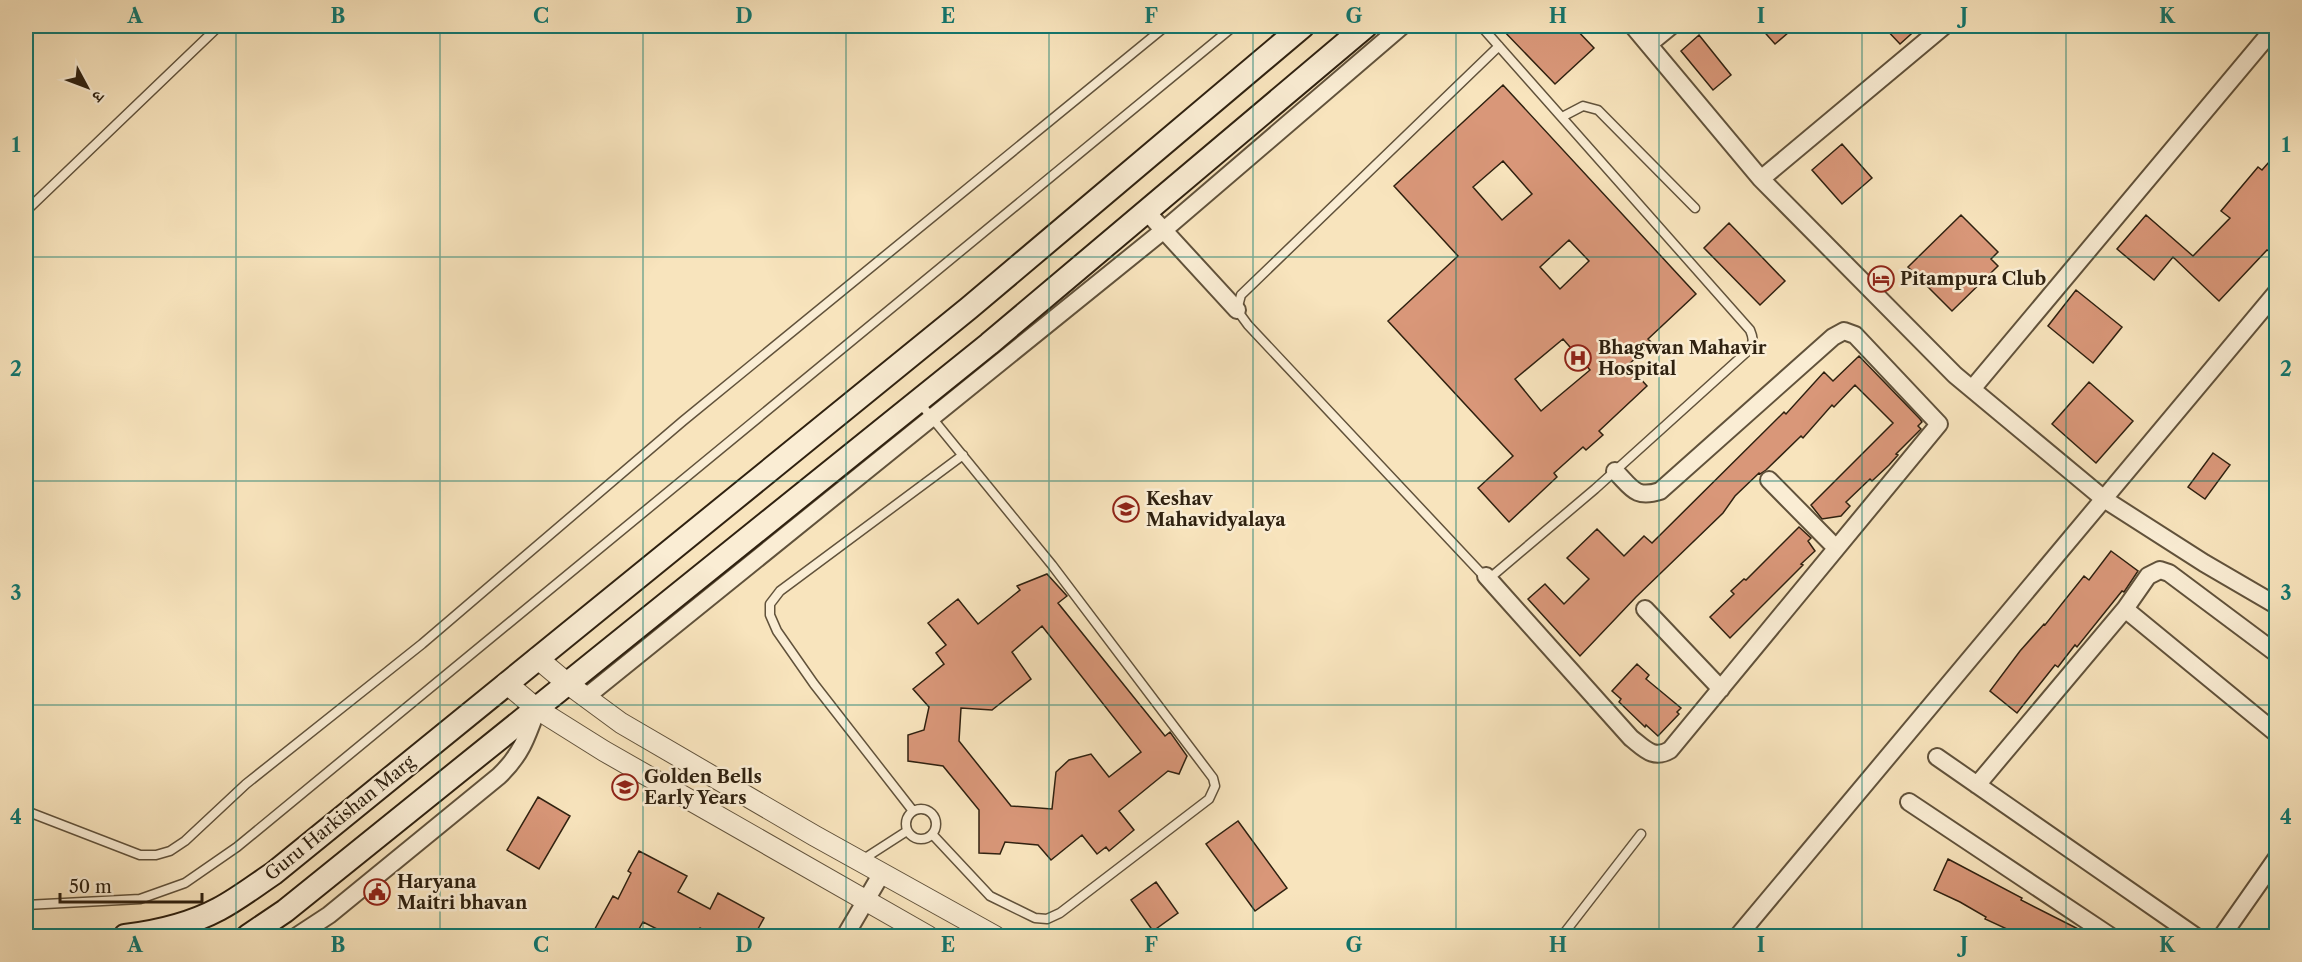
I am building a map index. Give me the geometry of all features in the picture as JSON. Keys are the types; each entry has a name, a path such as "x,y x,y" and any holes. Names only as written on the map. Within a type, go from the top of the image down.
{"main road":[{"name":"Guru Harkishan Marg","path":"125,936 154,933 221,909 274,873 969,308 1303,26"},
{"path":"248,936 285,911 568,684 924,409 1146,211 1366,26"}],"street":[{"path":"586,698 924,409 1164,230 1402,26"},
{"path":"1633,26 1761,179 1955,375 2104,499 2277,605"},
{"path":"1649,44 1671,26"},
{"path":"1761,179 1944,26"},
{"path":"1972,389 2277,26"},
{"path":"1146,211 1237,310"},
{"path":"1738,936 2277,293"},
{"path":"1486,576 1631,738 1648,752 1655,755 1663,754 1670,750 1938,424 1855,335 1844,331 1833,336 1660,491 1647,495 1637,494 1615,471"},
{"path":"1769,480 1836,548"},
{"path":"1977,784 2124,609 2148,576 2160,570 2179,547"},
{"path":"2160,570 2169,573 2277,653"},
{"path":"1645,609 1721,688"},
{"path":"2124,609 2277,733"},
{"path":"537,658 621,723 995,936"},
{"path":"506,683 537,709 604,751 928,936"},
{"path":"297,936 329,915 499,776 514,761 525,743 537,709"},
{"path":"1937,757 2195,936"},
{"path":"1909,802 2110,936"},
{"path":"2222,936 2277,858"},
{"path":"845,936 882,873"}],"lane":[{"path":"26,211 219,26"},
{"path":"26,811 140,855 156,855 170,851 185,841 246,784 422,644 683,421 1166,26"},
{"path":"26,904 140,899 185,883 237,847 1234,26"},
{"path":"1481,26 1499,46 1562,117 1750,330 1753,337 1750,349 1615,471 1491,577 1486,576 1248,325 1237,310 1241,295 1499,46"},
{"path":"1562,117 1583,106 1598,110 1695,208"},
{"path":"924,409 1052,565 1213,778 1215,786 1209,799 1060,913 1047,919 1035,918 990,896 932,834"},
{"path":"913,811 814,684 777,631 770,615 770,604 780,591 963,455"},
{"path":"924,810 932,814 936,824 932,834 919,840 910,835 906,822 913,811 924,810"},
{"path":"860,861 907,831"},
{"path":"1562,936 1641,834"}],"building":[{"path":"1499,26 1573,26 1594,48 1555,84"},
{"path":"1759,26 1796,26 1775,44"},
{"path":"1883,26 1920,26 1900,44"},
{"path":"1699,35 1731,75 1713,90 1681,51"},
{"path":"1503,85 1696,294 1648,339 1652,343 1628,365 1647,386 1599,431 1603,435 1586,450 1583,447 1554,473 1557,477 1509,522 1478,488 1513,456 1388,321 1458,256 1394,186","holes":["1503,161 1532,194 1502,220 1473,187","1569,240 1589,261 1560,289 1540,267","1563,339 1590,370 1541,411 1515,379"]},
{"path":"1842,144 1872,178 1842,204 1812,170"},
{"path":"2277,153 2277,257 2267,250 2219,301 2173,257 2154,280 2117,249 2146,215 2193,256 2230,218 2221,211 2258,167 2262,170"},
{"path":"1961,215 1998,252 1991,259 1998,266 1952,311 1908,267"},
{"path":"1729,223 1785,281 1760,305 1704,248"},
{"path":"2076,290 2122,327 2093,363 2048,326"},
{"path":"1859,356 1922,422 1918,426 1921,429 1896,454 1898,455 1889,465 1846,502 1850,506 1841,516 1822,519 1811,505 1893,423 1855,385 1834,407 1832,405 1803,438 1801,436 1735,496 1723,513 1636,597 1580,656 1528,599 1545,584 1564,604 1589,579 1567,558 1597,529 1624,556 1644,536 1652,543 1784,412 1786,414 1824,372 1833,381"},
{"path":"2089,382 2133,421 2096,463 2052,424"},
{"path":"2213,453 2230,465 2205,499 2188,487"},
{"path":"1799,527 1811,538 1808,541 1815,551 1730,638 1710,617 1734,594 1731,591 1744,579 1746,580"},
{"path":"2111,551 2138,571 2124,592 2122,591 2077,647 2075,645 2058,667 2055,665 2017,713 1990,691 2020,651 2045,625 2084,576 2089,580"},
{"path":"1047,574 1067,596 1058,603 1165,736 1170,732 1187,756 1179,774 1168,771 1119,811 1134,830 1109,851 1106,847 1097,854 1082,835 1051,860 1038,845 1005,842 1000,854 979,853 979,810 943,766 908,761 908,735 924,730 929,707 913,689 944,664 936,653 946,645 928,623 958,599 978,624 1020,590 1017,586","holes":["1042,626 1141,752 1109,777 1091,754 1069,760 1056,772 1052,809 1011,806 959,741 961,708 992,710 1031,679 1012,652"]},
{"path":"1637,664 1649,675 1646,679 1681,708 1677,712 1679,714 1658,736 1619,702 1621,699 1612,691"},
{"path":"538,797 570,816 539,869 507,850"},
{"path":"1238,821 1287,888 1255,911 1206,844"},
{"path":"639,851 687,876 678,892 710,909 718,893 764,918 754,936 715,936 700,928 695,936 671,936 643,922 635,936 591,936 613,896 618,899 631,873 628,871"},
{"path":"1948,859 2092,936 2022,936 1985,919 1986,917 1960,902 1934,890"},
{"path":"1156,882 1178,913 1153,931 1131,900"}],"place":[{"name":"Pitampura Club","path":"1881,279"},
{"name":"Bhagwan Mahavir Hospital","path":"1578,358"},
{"name":"Keshav Mahavidyalaya","path":"1126,509"},
{"name":"Golden Bells Early Years","path":"625,787"},
{"name":"Haryana Maitri bhavan","path":"377,892"}]}
